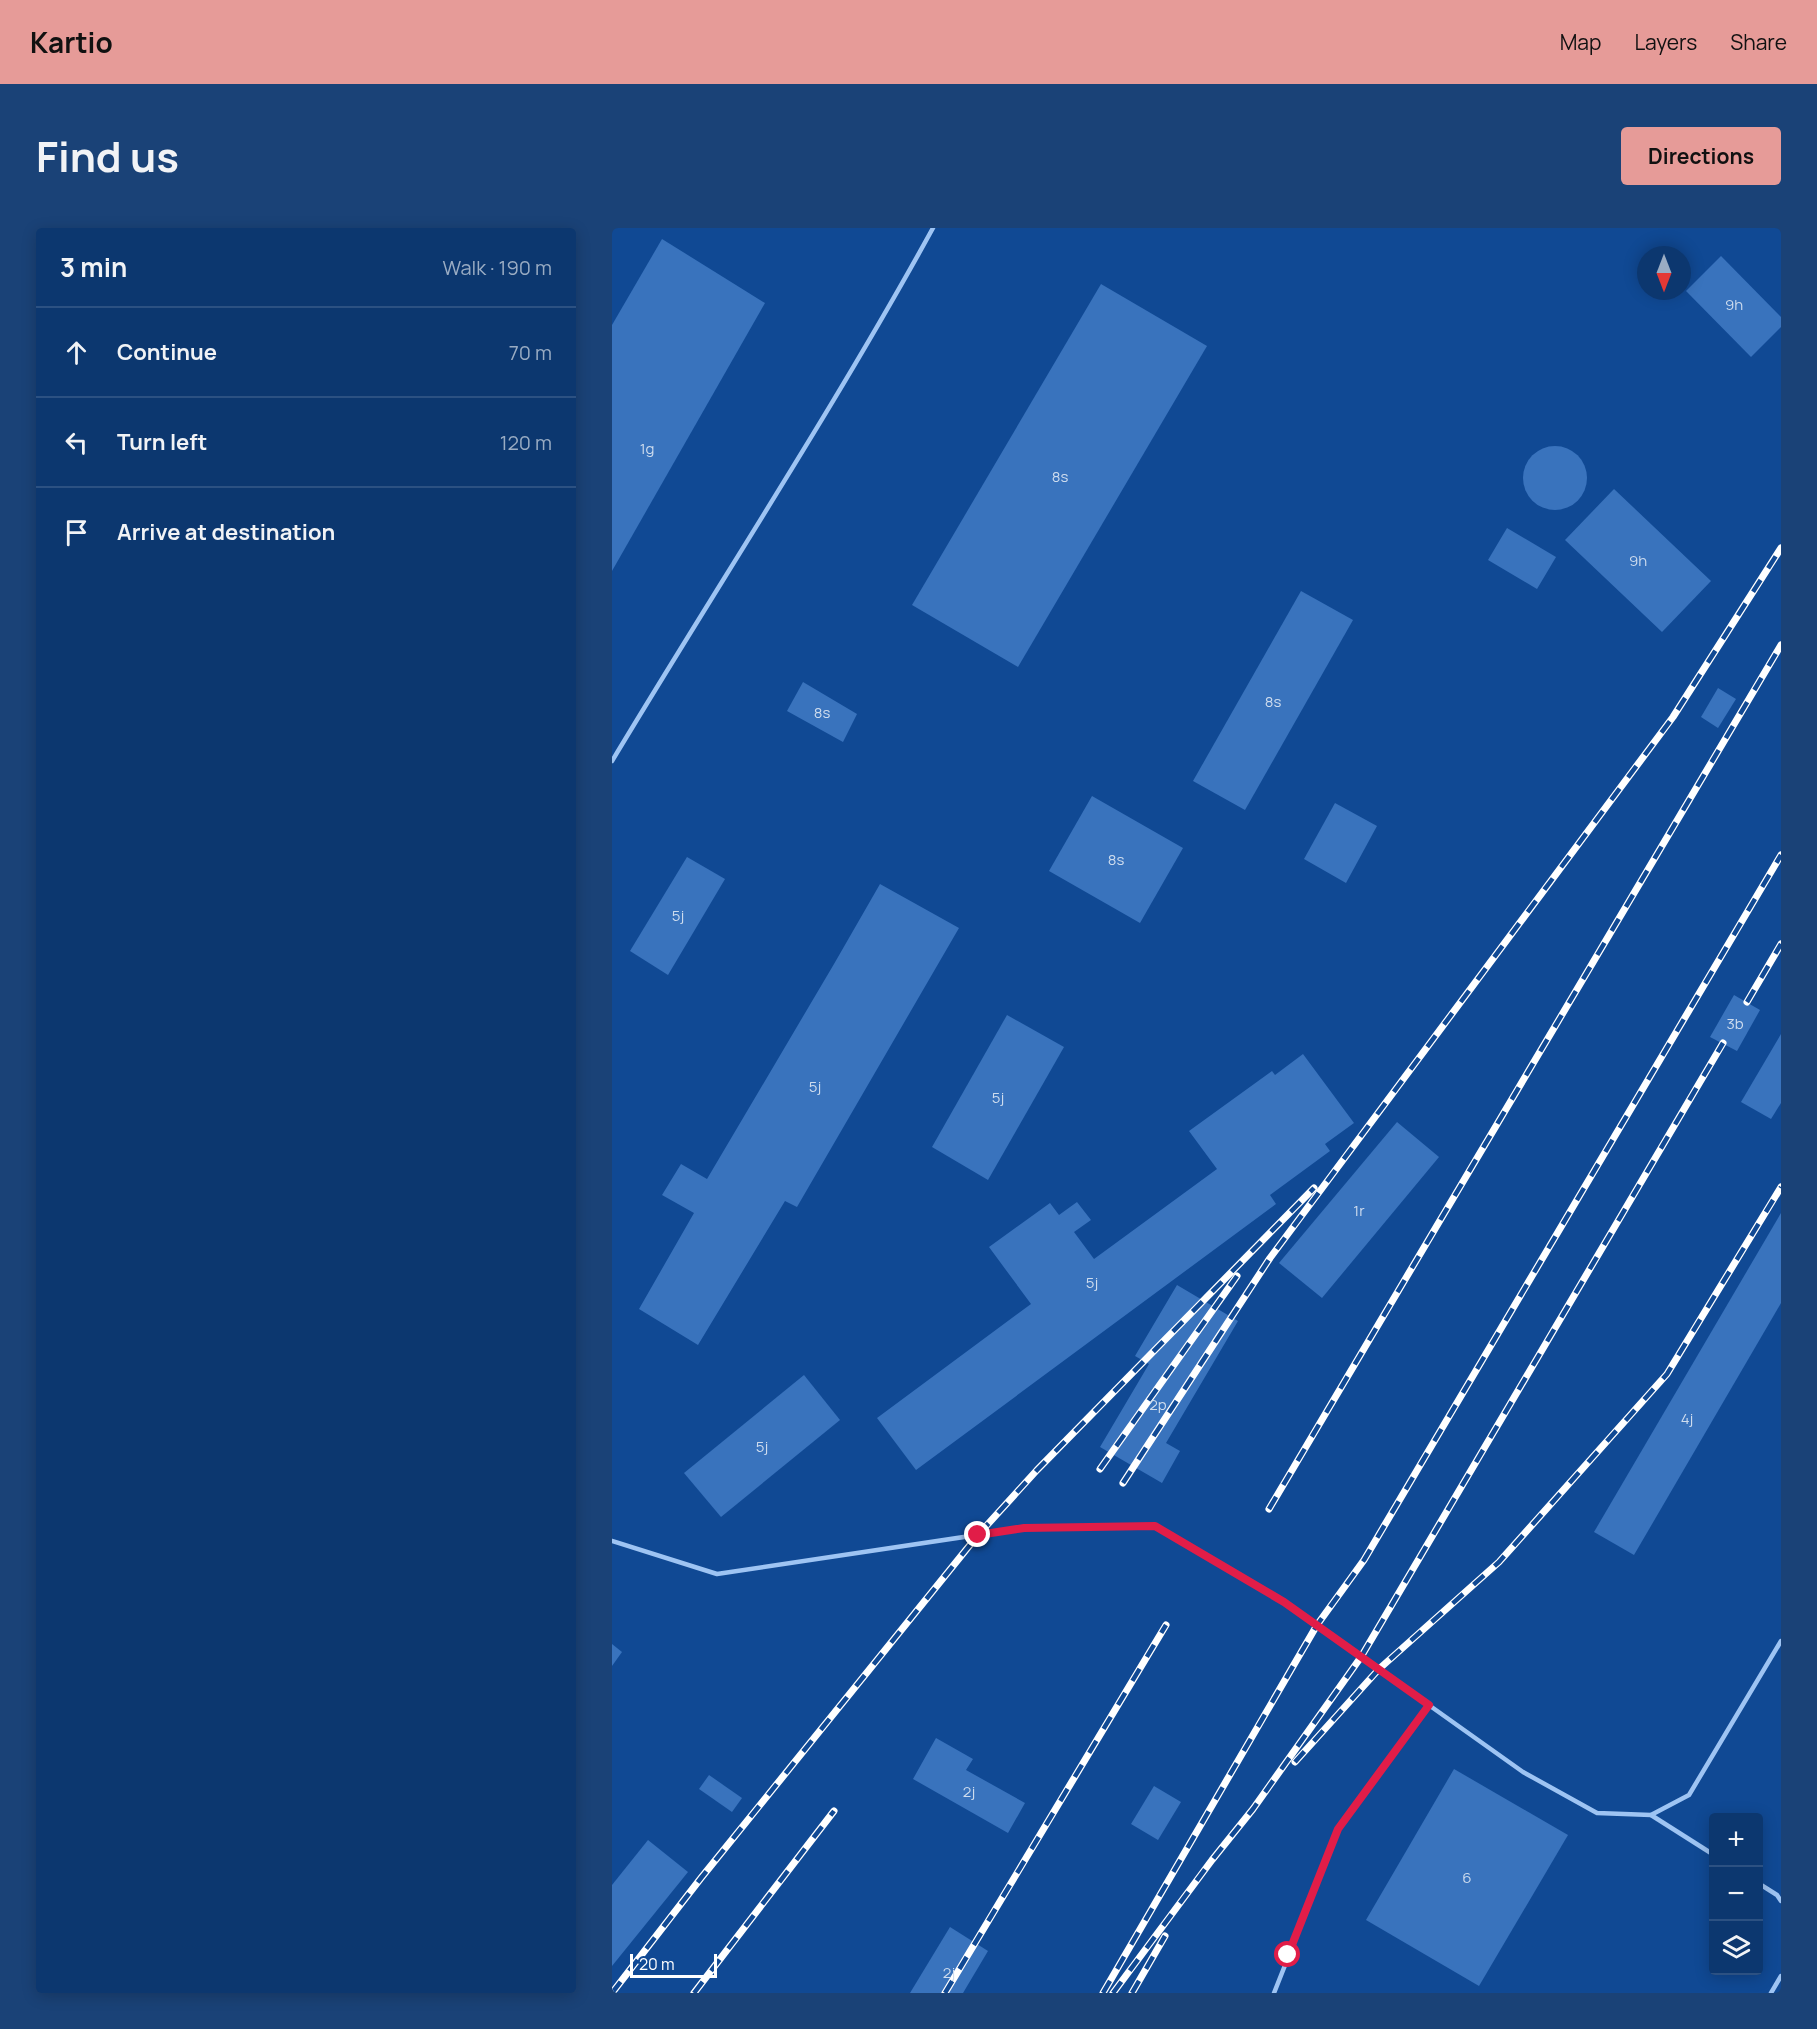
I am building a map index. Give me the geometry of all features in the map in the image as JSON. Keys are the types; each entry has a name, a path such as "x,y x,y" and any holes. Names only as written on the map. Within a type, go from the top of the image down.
{"lane":[{"path":"612,761 909,273 933,228"},
{"path":"612,1540 717,1574 1024,1528 1155,1526 1284,1602 1523,1772 1597,1813 1651,1815 1689,1795 1781,1641"},
{"path":"1274,1993 1338,1829 1429,1705"},
{"path":"1651,1815 1709,1852"},
{"path":"1763,1886 1777,1895 1781,1901"},
{"path":"1771,1993 1781,1976"}],"building":[{"path":"662,239 765,303 612,571 612,325"},
{"path":"1721,256 1781,317 1781,327 1751,357 1691,296 1691,286"},
{"path":"1101,284 1207,346 1018,667 912,605"},
{"path":"1549,446 1561,446 1578,455 1585,466 1587,478 1585,490 1578,501 1561,510 1549,510 1537,505 1528,496 1523,484 1523,472 1528,460 1537,451"},
{"path":"1614,489 1711,581 1662,632 1565,540"},
{"path":"1507,528 1556,557 1537,589 1488,560"},
{"path":"1301,591 1353,620 1245,810 1193,781"},
{"path":"803,682 857,714 843,742 787,711"},
{"path":"1718,688 1736,699 1718,728 1701,717"},
{"path":"1092,796 1183,848 1140,923 1049,871"},
{"path":"1335,803 1377,826 1346,883 1304,859"},
{"path":"687,857 725,879 668,975 630,951"},
{"path":"880,884 959,928 797,1207 785,1201 698,1345 639,1309 694,1213 662,1195 681,1164 707,1179"},
{"path":"1734,995 1760,1010 1737,1051 1710,1037"},
{"path":"1007,1015 1064,1047 988,1180 932,1147"},
{"path":"1781,1034 1781,1103 1771,1119 1741,1102"},
{"path":"1303,1054 1354,1123 1325,1144 1330,1151 1270,1195 1276,1204 916,1470 877,1418 1031,1304 989,1247 1050,1203 1059,1215 1077,1202 1091,1220 1074,1232 1094,1259 1217,1169 1189,1131 1272,1071 1275,1075"},
{"path":"1397,1122 1439,1157 1322,1298 1279,1263"},
{"path":"1781,1213 1781,1303 1634,1555 1594,1532"},
{"path":"1177,1285 1238,1321 1166,1443 1180,1451 1162,1483 1100,1447 1149,1364 1135,1356"},
{"path":"804,1375 840,1420 721,1517 684,1473"},
{"path":"612,1644 622,1652 612,1666"},
{"path":"936,1738 973,1759 966,1770 1025,1803 1008,1833 913,1779"},
{"path":"1454,1769 1568,1835 1479,1986 1366,1920"},
{"path":"709,1775 742,1798 732,1812 699,1789"},
{"path":"1154,1786 1181,1802 1158,1840 1131,1824"},
{"path":"648,1840 688,1872 612,1966 612,1885"},
{"path":"950,1927 988,1951 963,1993 910,1993"}],"railway":[{"path":"1123,1483 1270,1258 1673,717 1781,548"},
{"path":"1269,1509 1781,645"},
{"path":"1103,1993 1317,1625 1364,1560 1781,855"},
{"path":"1747,1002 1781,944"},
{"path":"1113,1993 1253,1809 1361,1657 1723,1043"},
{"path":"1295,1762 1379,1669 1499,1562 1667,1374 1781,1187"},
{"path":"612,1993 701,1878 978,1535 1037,1470 1314,1188"},
{"path":"1100,1469 1237,1276"},
{"path":"945,1993 1166,1625"},
{"path":"694,1993 834,1811"},
{"path":"1132,1993 1165,1936"}],"route":[{"path":"978,1535 1024,1528 1155,1526 1284,1602 1429,1705 1338,1829 1288,1955"}]}
